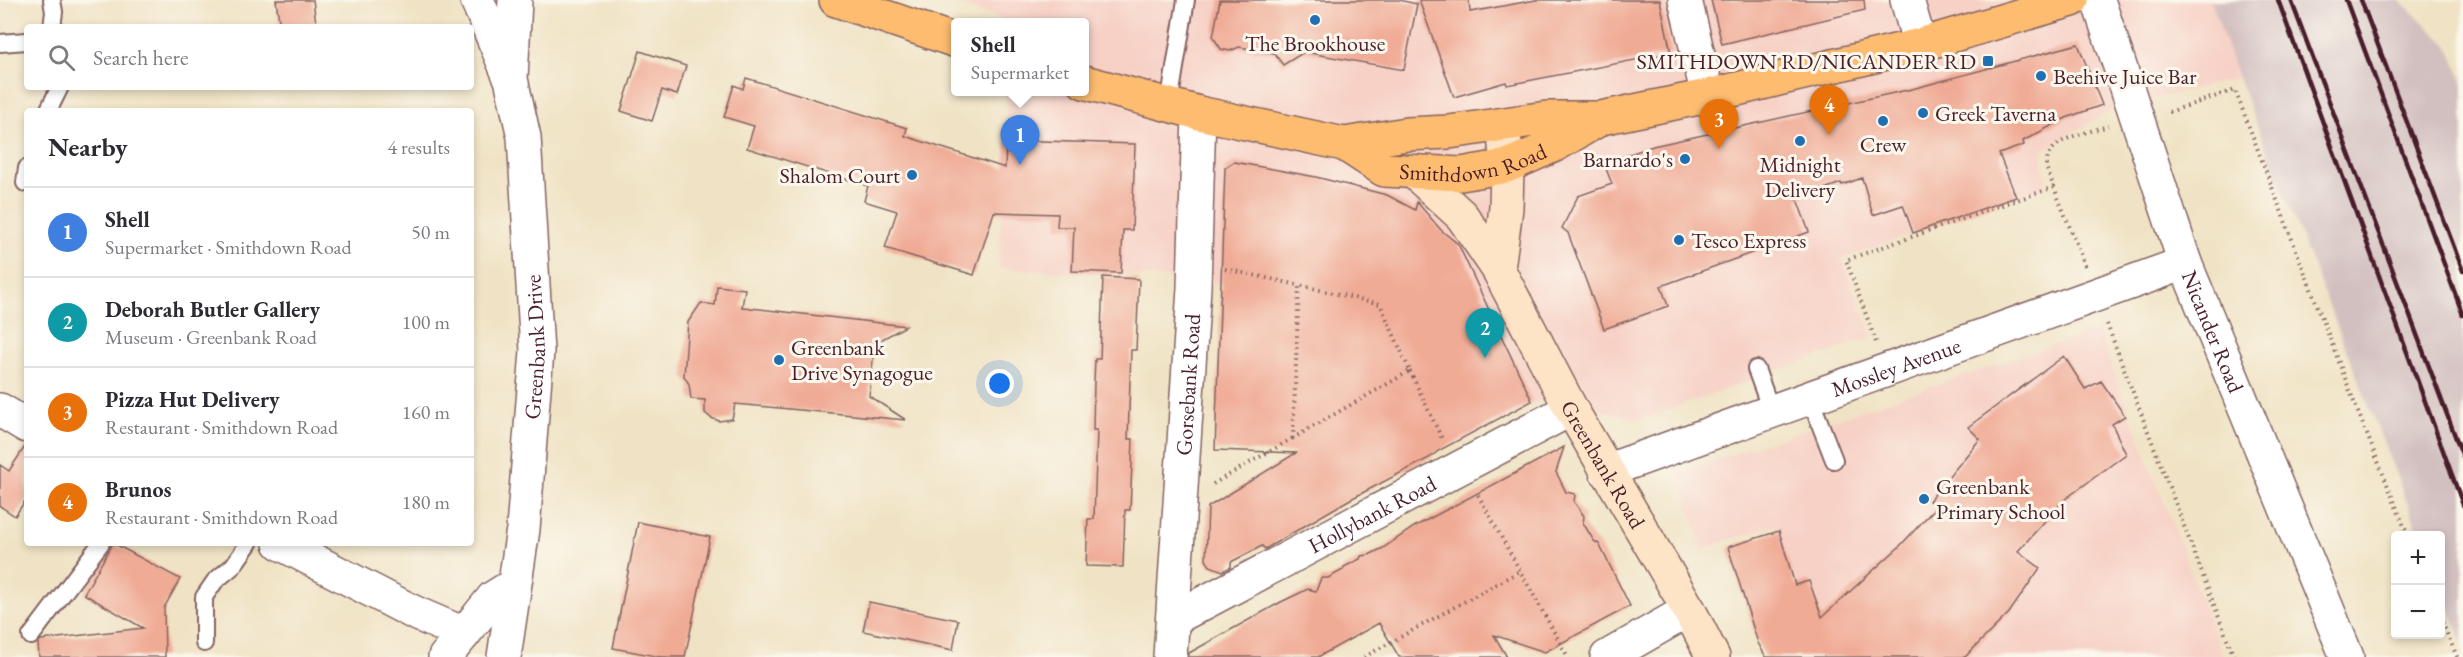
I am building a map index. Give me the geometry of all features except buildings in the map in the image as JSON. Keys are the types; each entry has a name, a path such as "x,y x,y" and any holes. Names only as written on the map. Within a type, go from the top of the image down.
{"highway":[{"path":"836,0 872,5 951,39"},
{"name":"Smithdown Road","path":"1344,144 1407,134 1449,132 1547,118 1601,118 1708,96 1920,45 2072,0"},
{"name":"Smithdown Road","path":"1089,83 1184,108 1344,144 1384,170 1461,174 1507,166 1555,145 1601,118"}],"street":[{"path":"477,0 511,79"},
{"name":"Greenbank Drive","path":"504,657 523,529 537,351 524,137 511,79 515,0"},
{"path":"1685,0 1708,96"},
{"path":"1907,0 1920,45"},
{"name":"Nicander Road","path":"2098,0 2185,263 2336,654"},
{"name":"Gorsebank Road","path":"1170,657 1194,288 1184,108"},
{"path":"1498,269 1506,208 1507,166 1503,125"},
{"name":"Greenbank Road","path":"1414,172 1462,216 1498,269 1571,409 1689,610 1713,657"},
{"name":"Mossley Avenue","path":"1606,471 2185,263"},
{"name":"Hollybank Road","path":"1173,619 1571,409"},
{"path":"0,410 24,424"},
{"path":"286,546 413,612 454,646 493,598 504,591 514,590"},
{"path":"1607,657 1689,610"}],"lane":[{"path":"52,0 52,24"},
{"path":"1184,108 1186,0"},
{"path":"0,43 24,41"},
{"path":"50,108 58,90"},
{"path":"1756,369 1772,413"},
{"path":"1810,398 1834,460"},
{"path":"31,636 99,546"},
{"path":"204,643 204,597 215,581 233,566 247,546"}],"path":[{"path":"2234,657 2046,167 2051,149 2060,142 2235,90 2356,408 2406,531"},
{"path":"1887,370 1846,260 2054,187"},
{"path":"1192,266 1220,268 1380,304 1447,447 1462,466 1568,657"},
{"path":"1293,438 1299,285"},
{"path":"1180,503 1410,371"},
{"path":"1364,657 1520,571"},
{"path":"2445,629 2457,657"}],"shaded area":[{"path":"945,0 2266,0 2245,76 2111,110 2042,150 2047,186 1842,259 1872,337 1640,420 1545,397 1454,446 1383,299 1170,278 999,268 1007,96 1089,96 1089,18 998,18"},
{"path":"2211,0 2399,0 2448,45 2463,83 2463,644 2445,597 2445,531 2418,531 2239,80"},
{"name":"Greenbank Primary School","path":"2098,330 2223,657 1852,657 1837,639 1820,610 1809,581 1795,585 1776,525 1703,549 1677,473"}],"railway":[{"path":"2278,0 2463,505"},
{"path":"2291,0 2463,457"},
{"path":"2346,0 2463,315"},
{"path":"2361,0 2463,271"}],"place":[{"name":"The Brookhouse","path":"1315,20"},
{"name":"SMITHDOWN RD/NICANDER RD","path":"1988,61"},
{"name":"Beehive Juice Bar","path":"2041,76"},
{"name":"Greek Taverna","path":"1923,113"},
{"name":"Crew","path":"1883,121"},
{"name":"Brunos","path":"1829,135"},
{"name":"Midnight Delivery","path":"1800,141"},
{"name":"Pizza Hut Delivery","path":"1719,149"},
{"name":"Barnardo's","path":"1685,159"},
{"name":"Shell","path":"1020,165"},
{"name":"Shalom Court","path":"912,175"},
{"name":"Tesco Express","path":"1679,240"},
{"name":"Deborah Butler Gallery","path":"1485,358"},
{"name":"Greenbank Drive Synagogue","path":"779,360"},
{"name":"Greenbank Primary School","path":"1924,499"}]}
